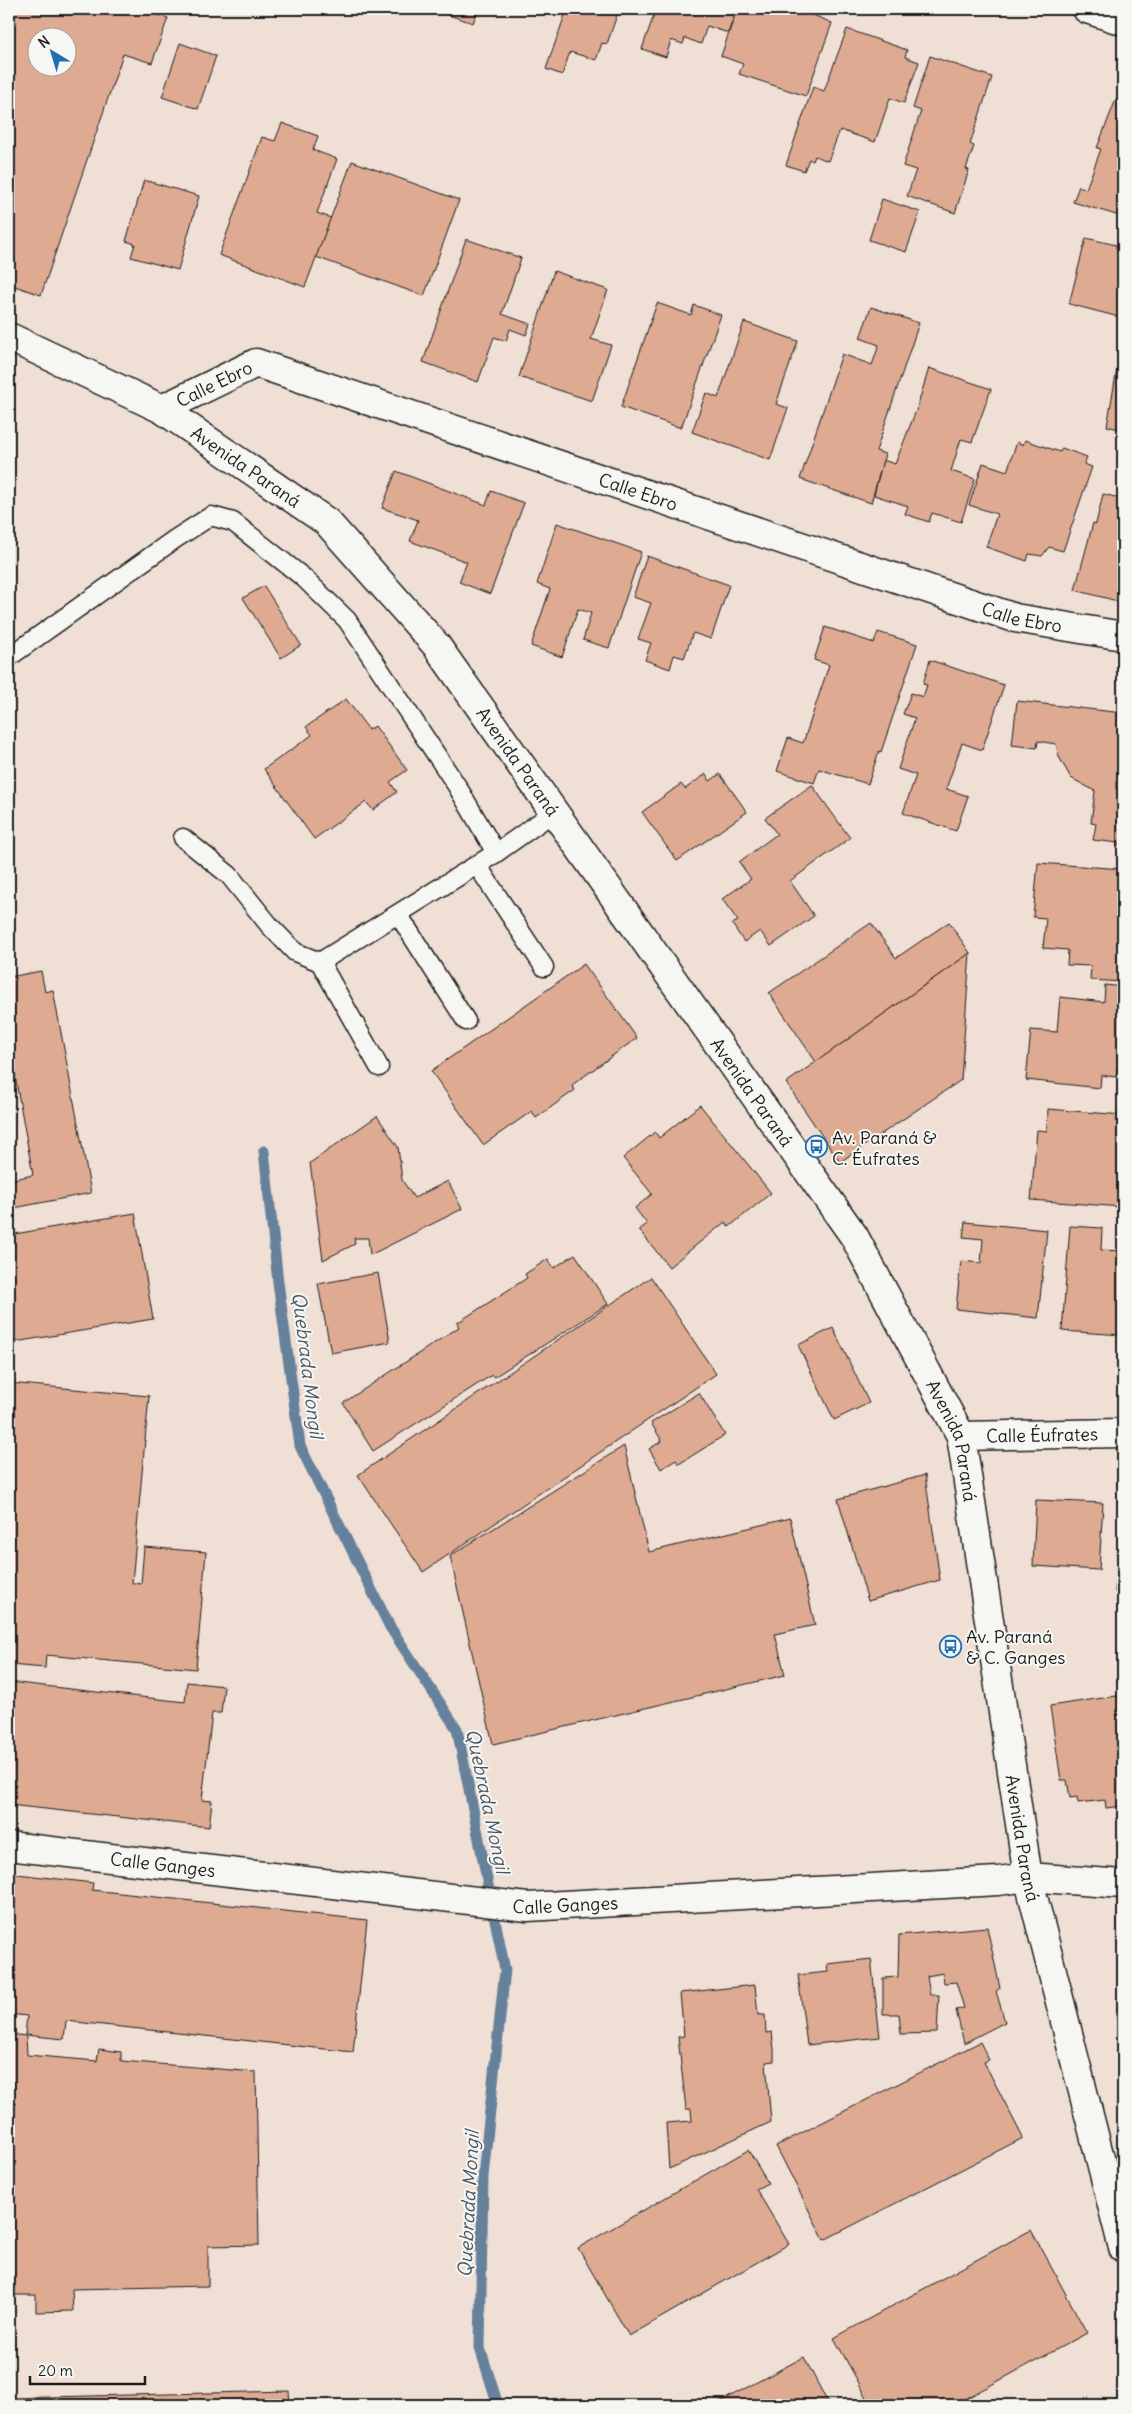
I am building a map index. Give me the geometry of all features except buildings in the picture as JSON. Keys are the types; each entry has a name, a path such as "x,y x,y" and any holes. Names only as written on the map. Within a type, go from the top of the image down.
{"street":[{"path":"1087,9 1123,21"},
{"name":"Avenida Paraná","path":"9,337 162,409 327,522 436,645 854,1236 961,1436 1028,1877 1123,2248"},
{"name":"Calle Ebro","path":"162,409 256,363 1015,618 1123,636"},
{"name":"Calle Éufrates","path":"961,1436 1123,1433"},
{"name":"Calle Ganges","path":"9,1846 527,1907 998,1882 1028,1877 1123,1884"}],"lane":[{"path":"9,657 175,539 211,516 233,522 304,578 347,620 457,786 496,853"},
{"path":"320,962 496,853 554,812"},
{"path":"183,838 229,875 270,926 295,952 320,962 379,1067"},
{"path":"477,865 544,967"},
{"path":"398,914 466,1021"}],"waterway":[{"name":"Quebrada Mongil","path":"264,1151 278,1282 300,1446 390,1627 457,1729 505,1970 483,2176 480,2348 498,2405"}],"place":[{"name":"Av. Paraná & C. Éufrates","path":"816,1147"},
{"name":"Av. Paraná & C. Ganges","path":"950,1646"}]}
